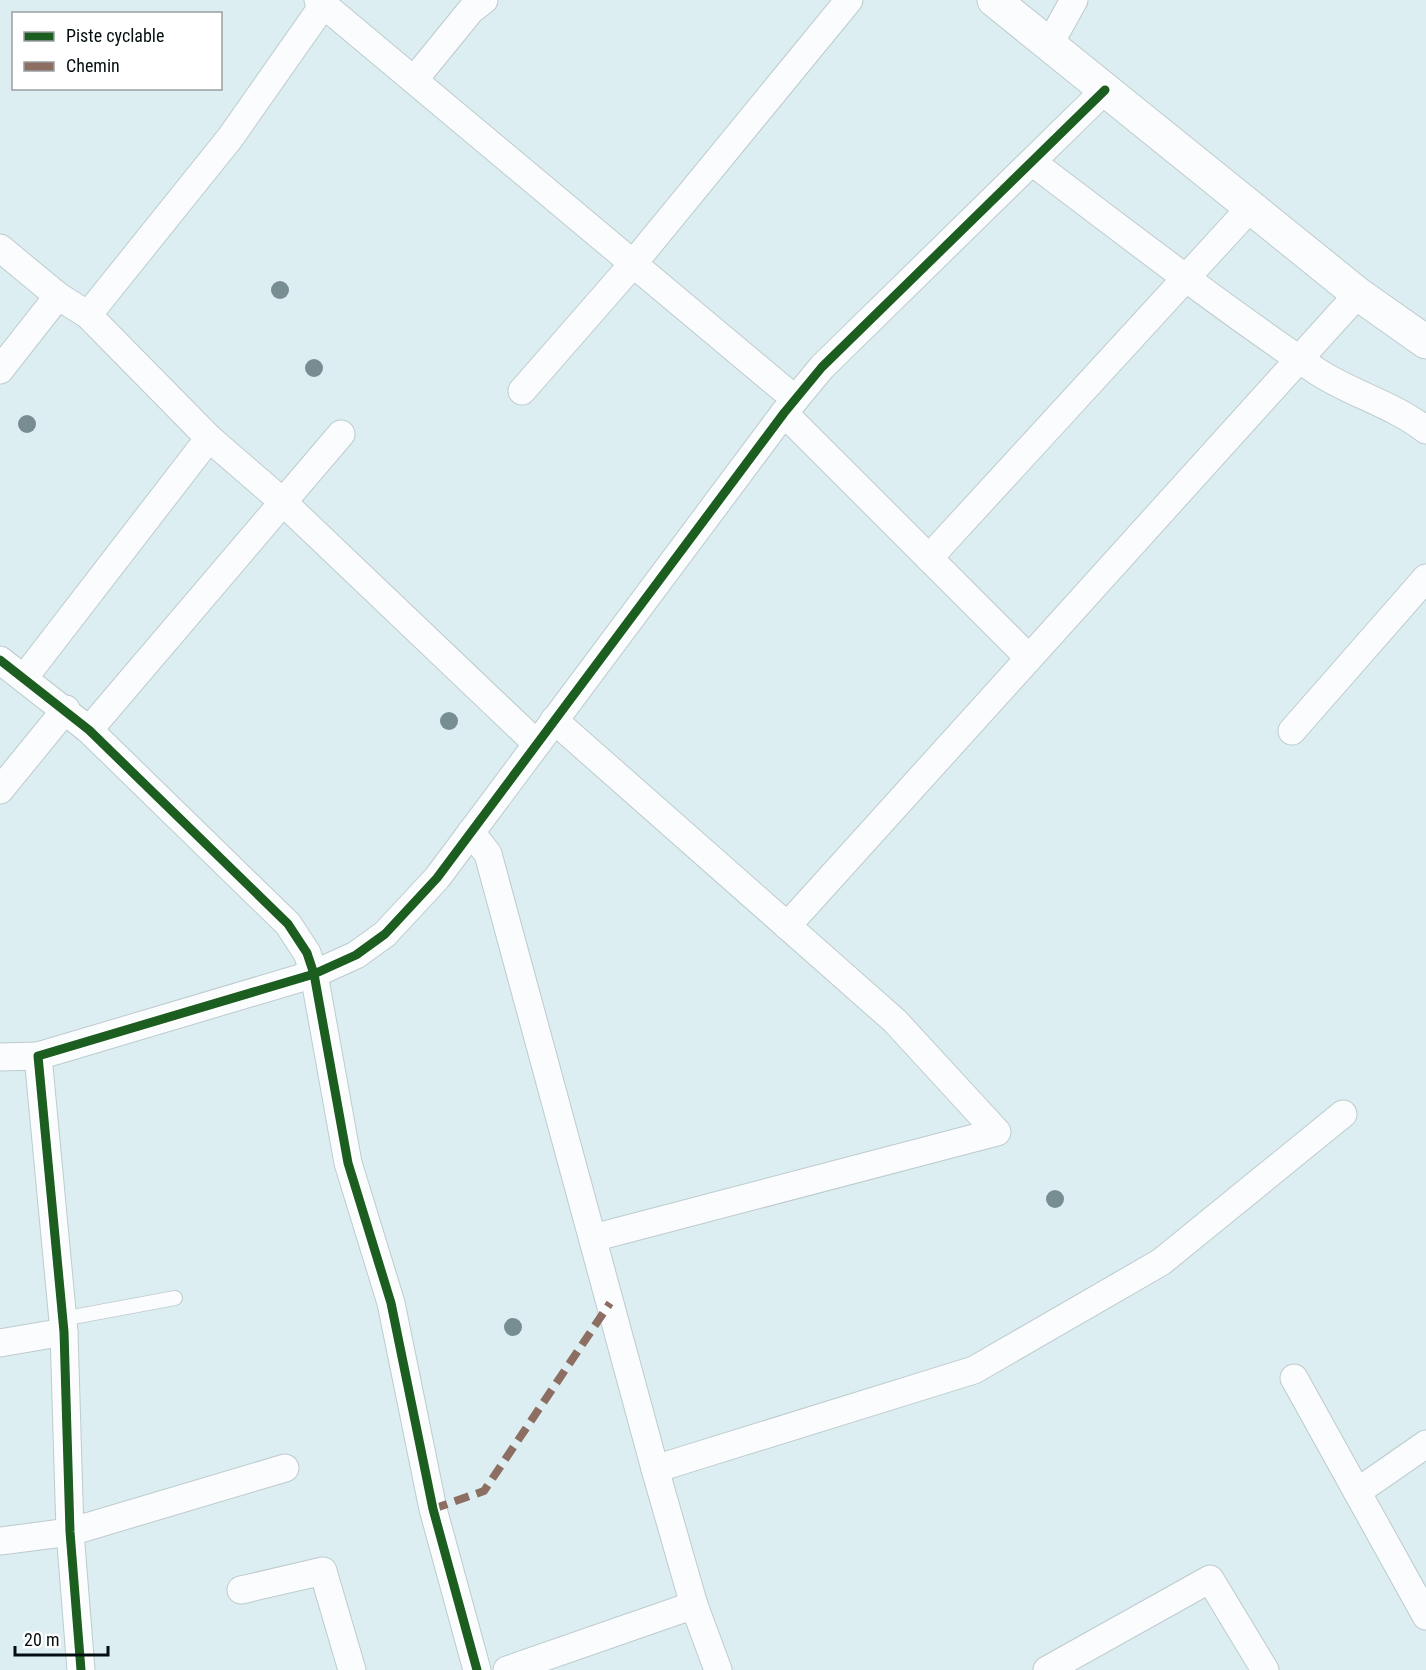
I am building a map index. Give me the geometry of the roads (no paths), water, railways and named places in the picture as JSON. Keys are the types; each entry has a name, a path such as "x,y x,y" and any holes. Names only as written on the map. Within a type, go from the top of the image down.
{"street":[{"path":"414,80 471,10 484,0"},
{"path":"522,391 632,265 849,0"},
{"path":"994,0 1358,294 1426,342"},
{"path":"1049,45 1074,0"},
{"path":"88,315 230,138 321,2 632,265 789,406 929,558 1029,658"},
{"path":"0,1056 38,1056 314,974 356,955 385,934 437,878 789,406 822,367 1105,90"},
{"path":"1032,162 1186,278 1299,359 1337,384 1414,420 1426,430"},
{"path":"929,558 1251,207"},
{"path":"0,248 58,296 88,315 209,438 283,502 537,744"},
{"path":"787,926 1358,294"},
{"path":"0,370 58,296"},
{"path":"89,730 340,434"},
{"path":"24,678 209,438"},
{"path":"1292,732 1426,579"},
{"path":"0,660 66,709 89,730 288,924 307,953 314,974 348,1162 393,1311 433,1509 477,1670"},
{"path":"0,790 66,709"},
{"path":"554,720 895,1021 997,1132 593,1238"},
{"path":"471,832 488,854 655,1470 694,1605 718,1670"},
{"path":"38,1056 63,1325 70,1532 81,1670"},
{"path":"655,1470 974,1370 1161,1262 1343,1114"},
{"path":"0,1342 63,1325"},
{"path":"1294,1378 1426,1616"},
{"path":"1357,1491 1426,1444"},
{"path":"0,1541 70,1532 285,1468"},
{"path":"241,1590 323,1571 352,1670"},
{"path":"1047,1670 1210,1579 1265,1670"},
{"path":"507,1670 694,1605"}],"lane":[{"path":"63,1325 175,1298"}]}
